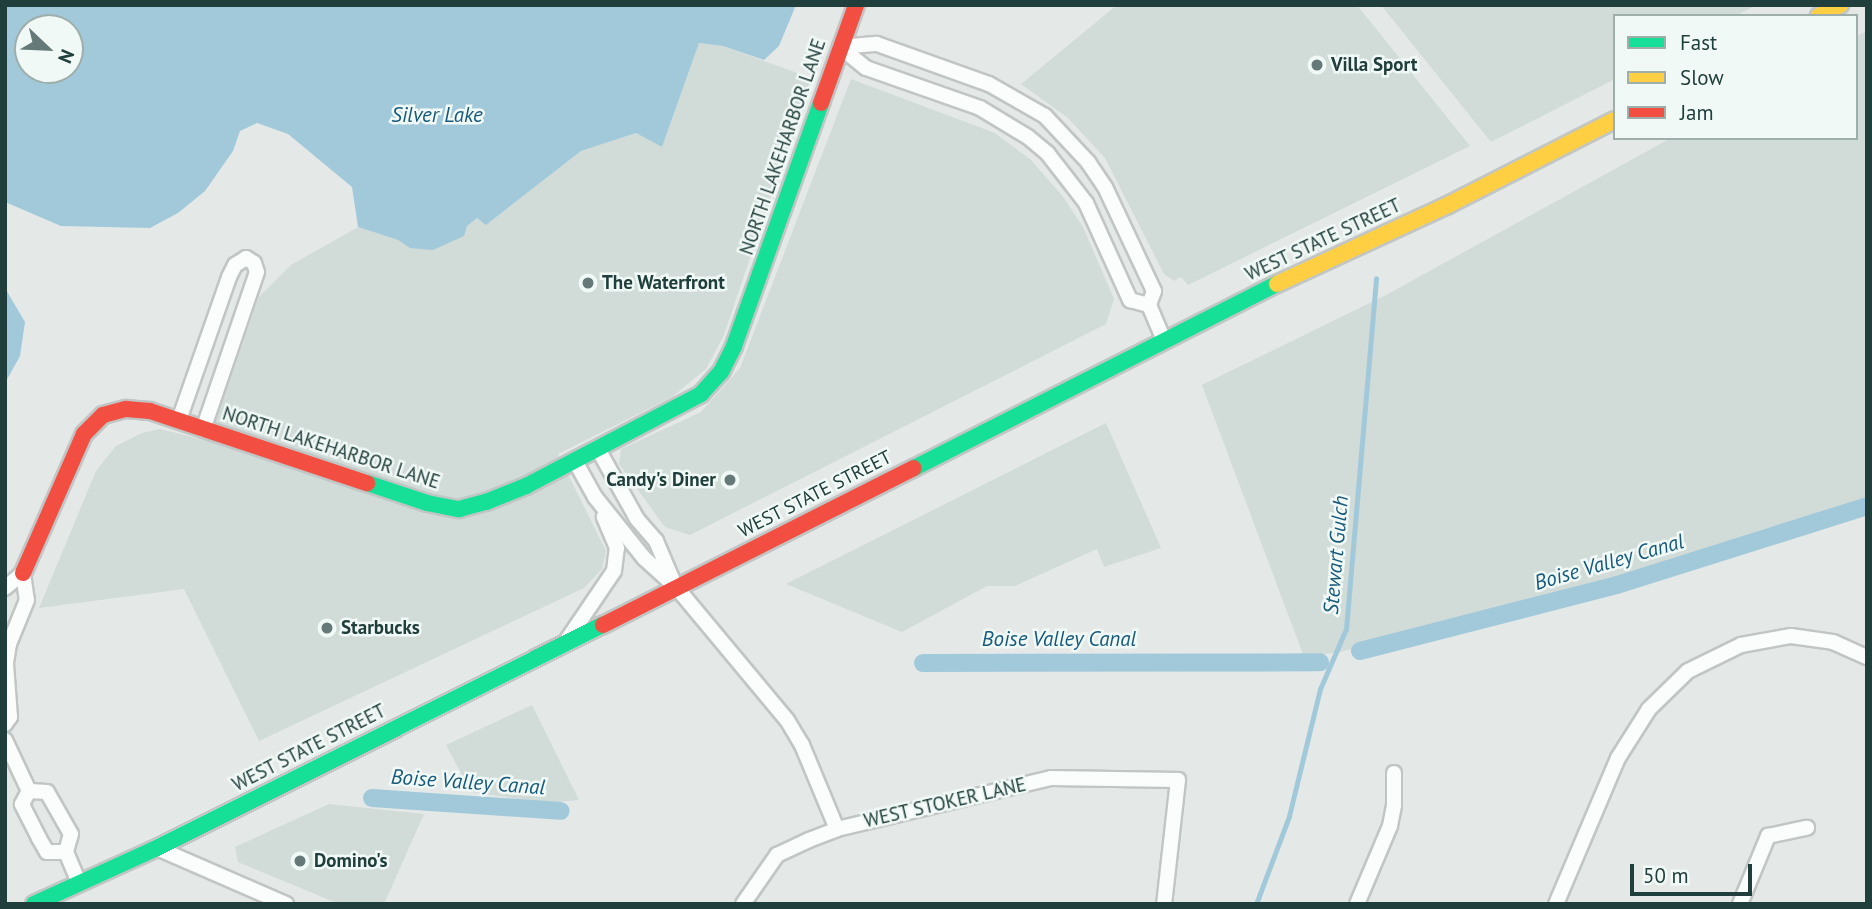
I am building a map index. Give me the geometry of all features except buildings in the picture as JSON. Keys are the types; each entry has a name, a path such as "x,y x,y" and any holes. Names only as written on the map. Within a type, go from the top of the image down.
{"main road":[{"name":"NORTH LAKEHARBOR LANE","path":"23,573 83,434 103,415 126,409 150,411 427,503 459,509 496,498 575,461 701,394 721,372 776,231 856,5"},
{"path":"1823,14 1840,5"},
{"name":"WEST STATE STREET","path":"34,904 157,848 1164,340 1319,263 1448,205 1613,121"}],"street":[{"path":"840,47 877,44 989,84 1045,117 1088,162 1105,187 1154,291 1149,305 1164,340"},
{"path":"840,47 866,68 1001,118 1038,145 1072,182 1086,204 1130,300 1149,305"},
{"path":"178,420 229,277 235,265 246,258 254,264 257,272 203,430"},
{"path":"598,449 638,519 656,541 677,588"},
{"path":"564,644 614,572 617,548 595,497 575,461"},
{"path":"595,497 644,558 677,588 787,720 803,745 836,829"},
{"name":"NORTH LAKEHARBOR LANE","path":"5,588 23,573"},
{"name":"NORTH LAKEHARBOR LANE","path":"5,724 10,718 6,664 9,644 27,600 23,573"},
{"path":"1556,904 1618,758 1648,709 1688,671 1741,645 1791,636 1833,642 1867,657"},
{"path":"5,740 29,791"},
{"path":"1357,904 1390,826 1394,804 1394,773"},
{"name":"WEST STOKER LANE","path":"743,904 777,855 836,829 1051,778 1178,780 1164,904"},
{"path":"29,791 22,804 47,852 66,852"},
{"path":"29,791 47,792 71,834 66,852 79,883"},
{"path":"1740,904 1768,836 1807,828"},
{"path":"157,848 286,904"}],"shaded area":[{"path":"1117,5 1357,5 1470,146 1188,285 1181,277 1174,281 1164,274 1105,158 1068,118 1021,84"},
{"path":"1381,5 1756,5 1740,14 1613,14 1613,80 1491,142"},
{"path":"1867,31 1867,508 1602,584 1340,652 1304,657 1202,385 1386,295 1667,140 1858,140 1858,35"},
{"path":"699,43 723,46 811,78 724,335 706,369 672,397 558,454 606,551 602,569 584,588 259,741 184,589 39,608 96,471 116,446 142,433 160,429 209,441 259,297 291,265 358,227 398,240 410,248 467,226 477,218 487,224 581,151 636,133 662,147"},
{"path":"851,79 995,133 1031,160 1064,198 1083,227 1114,299 1106,324 690,535 665,527 619,464 621,449 701,412 740,368"},
{"path":"1106,423 1161,548 1104,567 1097,549 1015,586 987,586 902,632 786,584"},
{"path":"532,705 579,800 547,803 471,792 446,745"},
{"path":"329,804 424,814 384,904 339,904 238,862 235,847"}],"water":[{"name":"Silver Lake","path":"5,5 796,5 779,46 764,60 723,46 699,43 662,147 636,133 581,151 486,225 477,218 467,226 464,236 433,250 410,248 398,240 358,227 352,187 288,134 257,123 240,131 233,151 205,191 178,213 150,228 61,226 5,202"},
{"path":"5,288 25,322 20,356 5,383"}],"waterway":[{"name":"Stewart Gulch","path":"1256,904 1289,816 1320,689 1346,629 1376,278"},
{"name":"Boise Valley Canal","path":"1360,651 1617,585 1867,506"},
{"name":"Boise Valley Canal","path":"923,663 1320,662"},
{"name":"Boise Valley Canal","path":"372,798 561,811"}],"traffic: fast":[{"path":"367,483 427,503 459,509 486,502 526,486 701,394 721,372 734,346 821,103"},
{"path":"914,468 1277,284"},
{"path":"34,904 157,848 603,625"}],"traffic: slow":[{"path":"1823,14 1840,5"},
{"path":"1277,284 1448,205 1613,121"}],"traffic: jam":[{"path":"821,103 856,5"},
{"path":"23,573 84,434 103,415 126,409 150,411 367,483"},
{"path":"603,625 914,468"}],"place":[{"name":"Villa Sport","path":"1317,65"},
{"name":"The Waterfront","path":"588,283"},
{"name":"Candy's Diner","path":"730,480"},
{"name":"Starbucks","path":"327,628"},
{"name":"Domino's","path":"300,861"}]}
